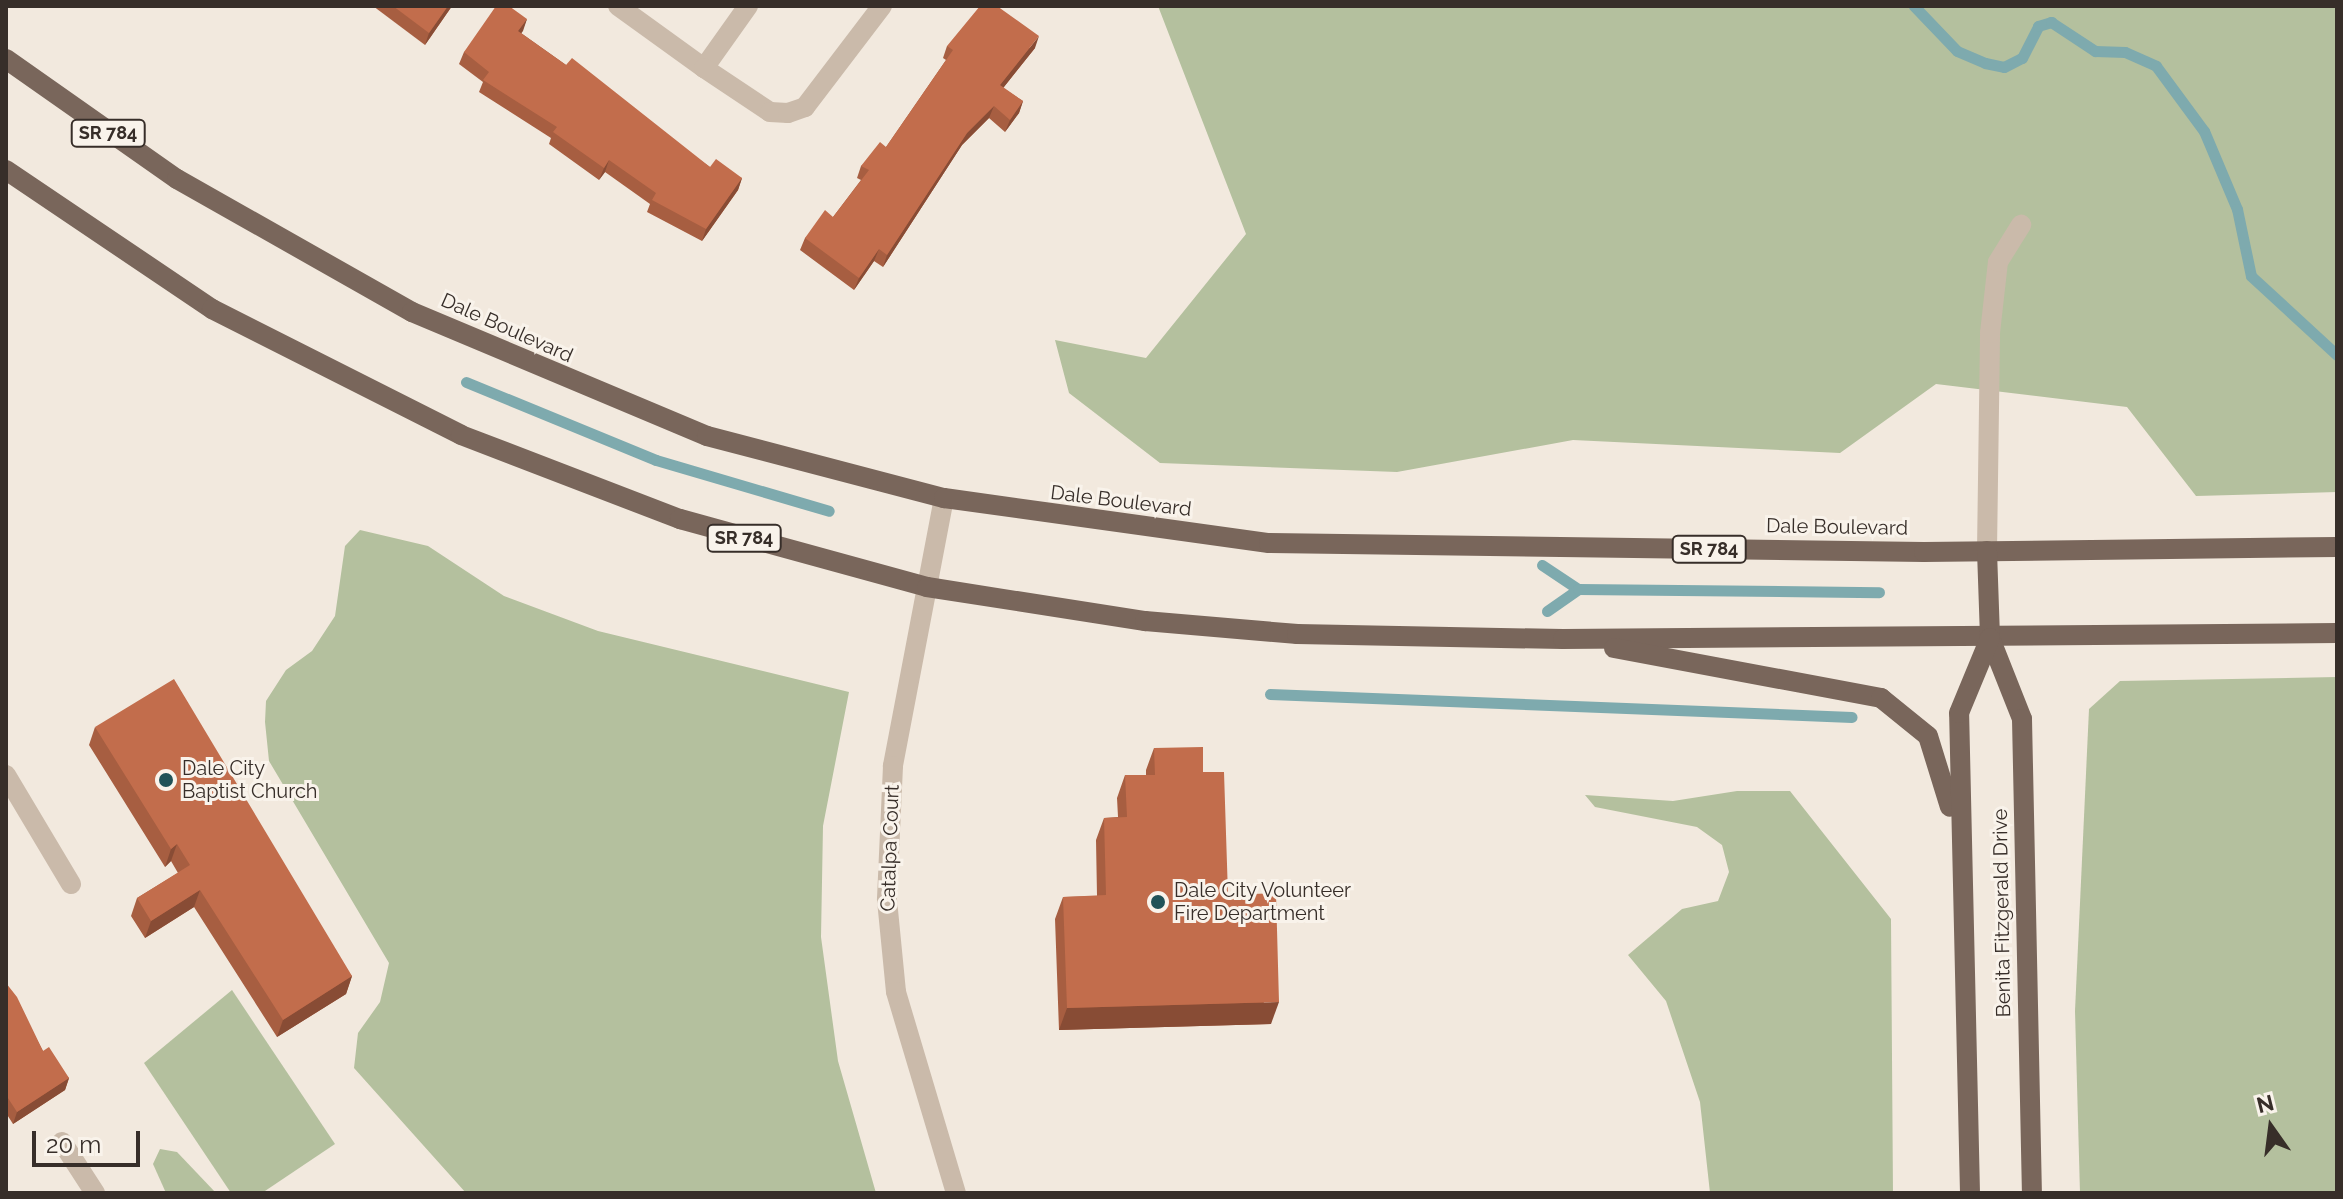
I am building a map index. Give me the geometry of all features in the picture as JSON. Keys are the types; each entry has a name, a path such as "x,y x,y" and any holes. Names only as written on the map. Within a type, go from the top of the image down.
{"main road":[{"name":"Dale Boulevard","path":"6,59 177,179 412,312 707,436 944,498 1269,543 1987,551 2337,547"},
{"name":"SR 784","path":"6,170 212,309 461,435 680,519 927,587 1236,629 1563,639 2337,633"},
{"name":"Benita Fitzgerald Drive","path":"1987,551 1990,638 2022,719 2032,1193"},
{"name":"Benita Fitzgerald Drive","path":"1970,1193 1959,713 1990,638"},
{"path":"1563,639 1849,689 1900,708 1940,756 1962,893"}],"street":[{"path":"618,6 770,112 788,113 805,107 882,6"},
{"path":"704,68 748,6"},
{"path":"1987,551 1990,333 1998,262 2021,225"},
{"name":"Catalpa Court","path":"944,498 893,766 887,900 896,992 956,1193"},
{"path":"6,775 71,884"},
{"path":"62,1142 95,1193"}],"green space":[{"path":"1158,6 2337,6 2337,492 2196,496 2127,407 1936,384 1840,453 1573,440 1397,472 1160,463 1069,393 1055,340 1146,358 1246,234"},
{"path":"360,530 428,546 504,596 598,631 849,692 823,826 821,937 838,1061 876,1193 466,1193 354,1068 358,1033 380,1002 389,963 269,761 265,722 266,701 286,670 312,651 335,616 345,546"},
{"path":"2337,677 2337,1193 2080,1193 2075,1011 2089,709 2120,681"},
{"path":"1737,791 1790,791 1891,919 1893,1193 1710,1193 1700,1102 1666,1001 1628,955 1682,909 1718,901 1729,872 1722,845 1697,827 1595,807 1585,795 1673,801"},
{"path":"232,990 335,1144 262,1193 231,1193 144,1063"},
{"path":"160,1149 177,1152 216,1193 166,1193 153,1164"}],"building":[{"path":"393,6 448,6 429,33"},
{"path":"496,6 509,6 527,19 518,31 566,65 572,58 710,167 716,159 742,178 706,229 652,200 656,193 609,160 604,168 553,132 557,127 483,80 489,72 464,52"},
{"path":"980,6 997,6 1039,36 1000,85 1023,101 1010,120 994,106 967,133 887,255 879,249 859,278 805,238 825,210 833,217 869,170 861,166 880,142 886,147 953,50 947,46"},
{"path":"174,679 352,976 283,1020 200,890 151,921 137,898 190,865 177,844 171,849 95,727"},
{"name":"Dale City Volunteer Fire Department","path":"1203,747 1203,772 1224,772 1228,895 1276,893 1279,1002 1067,1008 1063,897 1106,895 1104,818 1127,817 1125,775 1155,775 1154,748"},
{"path":"6,983 17,997 43,1051 49,1047 69,1078 17,1112 6,1095"}],"waterway":[{"path":"1914,6 1957,51 1985,63 2004,67 2022,58 2038,26 2051,22 2095,51 2125,52 2156,66 2204,131 2237,209 2251,276 2337,355"},
{"path":"466,382 656,460 829,511"},
{"path":"1542,565 1578,589"},
{"path":"1547,611 1578,589 1879,592"},
{"path":"1270,694 1852,717"}],"place":[{"name":"Dale City Baptist Church","path":"166,780"},
{"name":"Dale City Volunteer Fire Department","path":"1158,902"}]}
